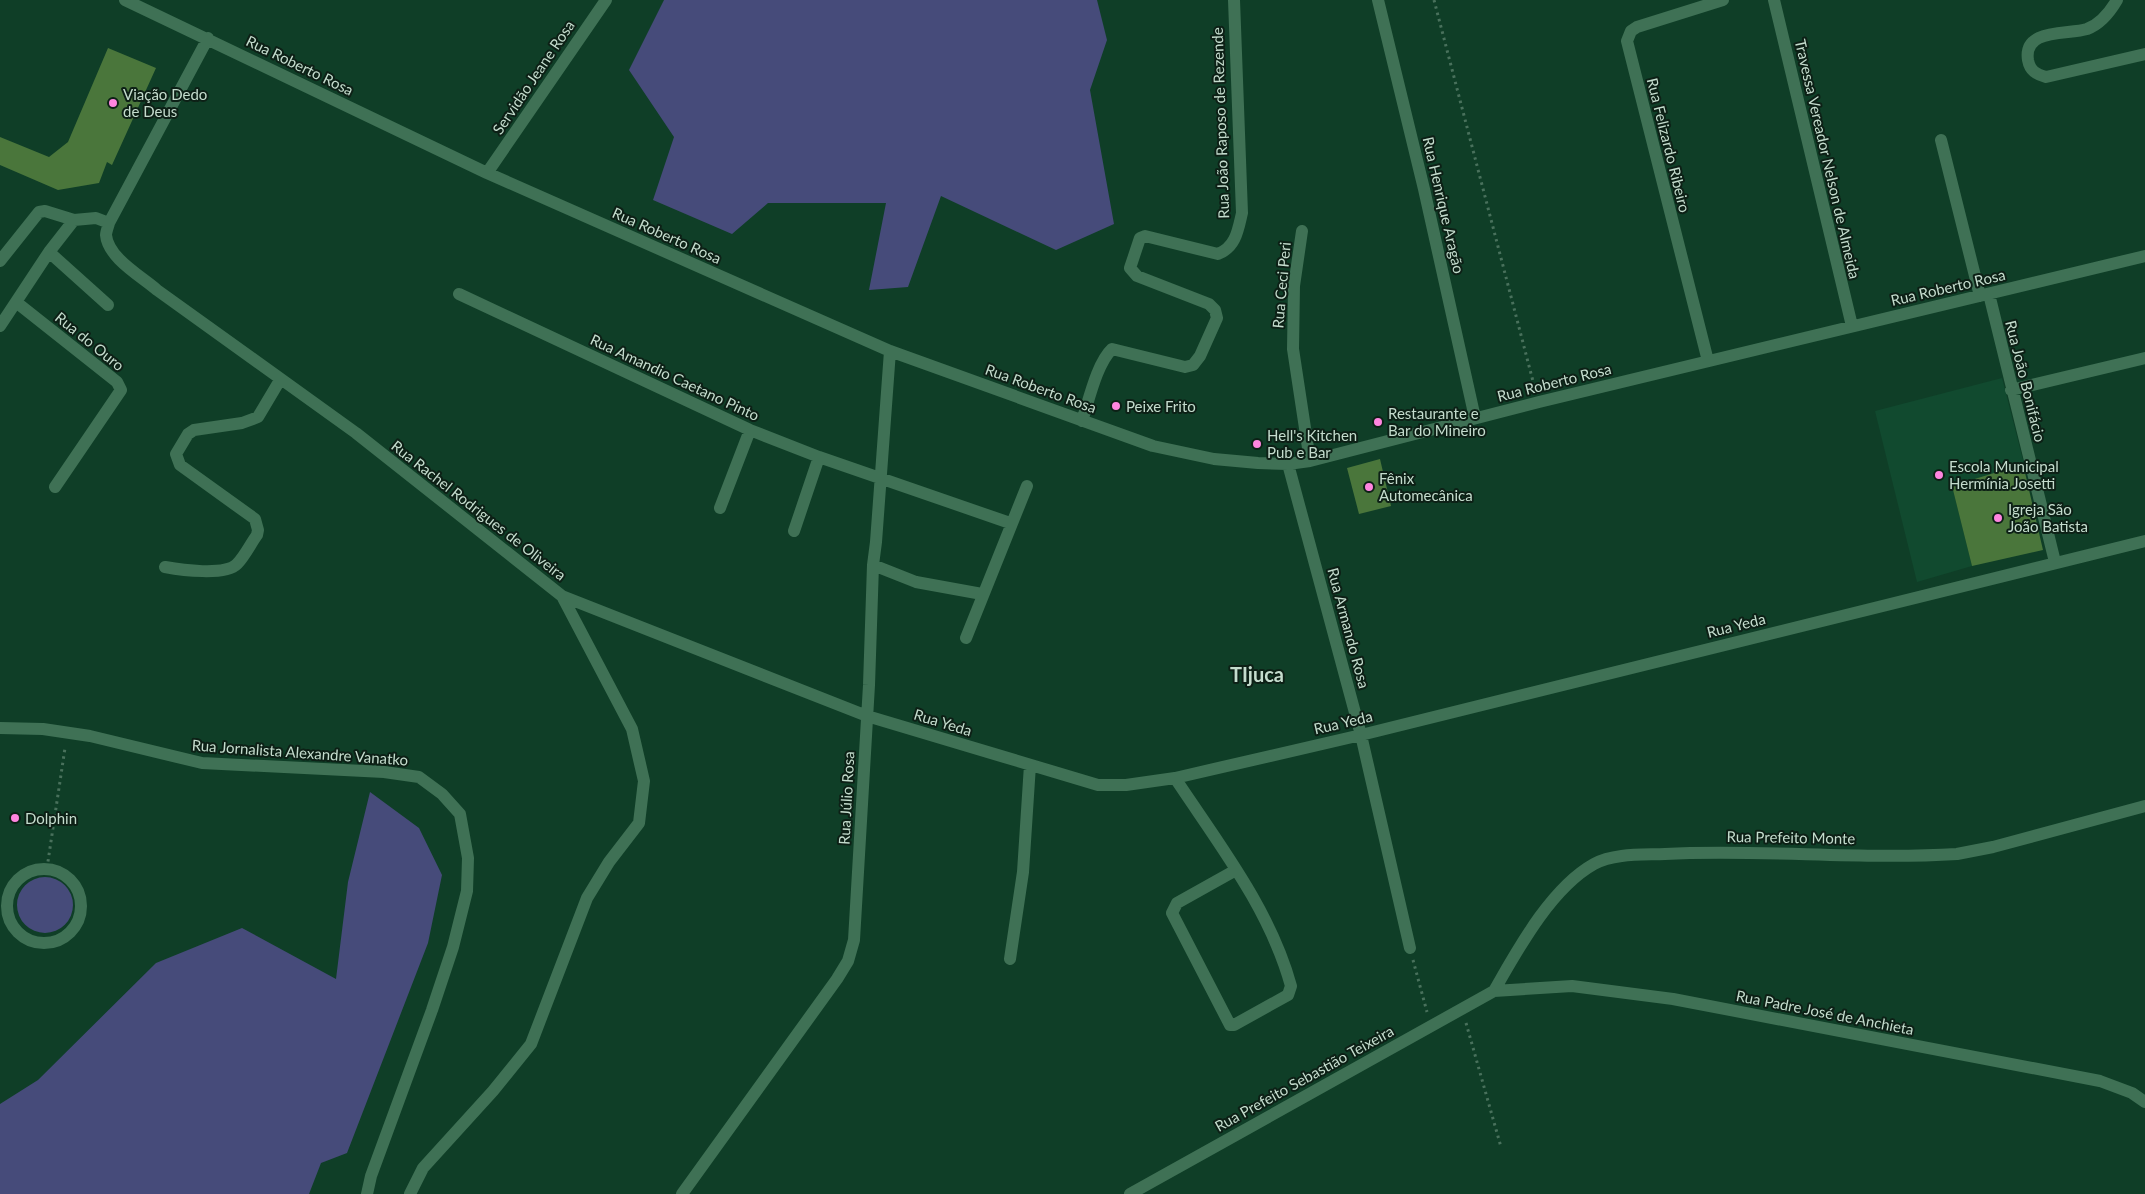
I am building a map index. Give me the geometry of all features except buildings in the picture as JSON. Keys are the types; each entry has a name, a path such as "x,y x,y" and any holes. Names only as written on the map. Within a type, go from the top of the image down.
{"street":[{"name":"Rua Roberto Rosa","path":"125,0 208,38 487,173 890,350 1153,446 1214,459 1288,464 1310,460 1539,402 2145,256"},
{"name":"Servidão Jeane Rosa","path":"487,173 606,0"},
{"name":"Rua João Raposo de Rezende","path":"1082,420 1106,354 1112,349 1185,367 1193,365 1200,356 1217,318 1215,310 1209,304 1137,276 1130,268 1140,238 1145,236 1218,254 1227,250 1237,236 1242,213 1234,0"},
{"name":"Rua Henrique Aragão","path":"1378,0 1424,189 1475,418"},
{"name":"Rua Felizardo Ribeiro","path":"1708,361 1627,41 1631,31 1637,27 1723,0"},
{"name":"Travessa Vereador Nelson de Almeida","path":"1774,0 1852,326"},
{"path":"2117,0 2111,11 2088,29 2041,36 2032,41 2027,54 2029,68 2036,75 2046,77 2145,54"},
{"path":"0,261 39,212 45,211 74,220 96,218 108,223 208,38"},
{"name":"Rua João Bonifácio","path":"1941,140 2011,390 2055,562"},
{"path":"0,326 49,252 74,220"},
{"name":"Rua Rachel Rodrigues de Oliveira","path":"108,223 106,235 110,245 128,266 280,380 356,433 562,596 632,729 644,782 639,823 609,862 587,898 531,1044 494,1091 423,1168 410,1194"},
{"name":"Rua Ceci Peri","path":"1302,231 1294,286 1293,349 1310,460"},
{"path":"49,252 108,305"},
{"name":"Rua Amandio Caetano Pinto","path":"459,294 750,430 820,457 1010,523"},
{"name":"Rua do Ouro","path":"16,302 117,382 121,390 56,487"},
{"name":"Rua Júlio Rosa","path":"682,1194 837,979 848,961 854,940 867,716 873,565 890,350"},
{"path":"2011,390 2145,358"},
{"path":"165,567 199,570 229,568 237,564 257,534 255,519 180,465 176,454 188,434 194,430 242,423 258,416 280,380"},
{"path":"720,508 750,430"},
{"path":"794,531 820,457"},
{"name":"Rua Armando Rosa","path":"1288,464 1361,735 1410,948"},
{"path":"966,638 1010,523 1027,486"},
{"name":"Rua Yeda","path":"562,596 867,716 1098,785 1126,785 1175,778 1361,735 2055,562 2145,542"},
{"path":"873,565 916,582 982,594"},
{"name":"Rua Jornalista Alexandre Vanatko","path":"0,728 43,729 68,732 202,763 384,772 418,777 442,794 460,814 468,858 467,891 450,954 371,1176 367,1194"},
{"path":"1010,960 1023,872 1030,765"},
{"path":"1175,778 1236,870 1265,919 1291,986 1288,995 1234,1025 1230,1025 1172,913 1177,903 1236,870"},
{"name":"Rua Prefeito Monte","path":"1494,990 1520,946 1550,904 1577,876 1595,863 1621,856 1706,852 1931,856 1957,854 1993,847 2145,806"},
{"path":"47,868 68,878 76,888 81,910 78,922 67,935 51,943 28,940 6,927 7,899 12,887 20,877 32,871 47,868"},
{"name":"Rua Padre José de Anchieta","path":"1494,990 1572,986 1673,999 2100,1080 2132,1093 2145,1102"},
{"name":"Rua Prefeito Sebastião Teixeira","path":"1130,1194 1494,990"}],"path":[{"path":"1434,0 1539,402"},
{"path":"47,868 68,732"},
{"path":"1410,948 1430,1026"},
{"path":"1462,1008 1501,1148"}],"shaded area":[{"path":"664,0 1097,0 1107,40 1090,90 1114,224 1056,250 941,196 908,287 869,290 886,203 768,203 732,234 653,200 674,137 629,70"},
{"name":"Escola Municipal Hermínia Josetti","path":"2002,378 2024,464 1952,486 1972,566 1917,582 1875,411"},
{"path":"370,792 419,828 442,875 428,943 347,1153 321,1163 309,1194 0,1194 0,1104 38,1080 156,963 242,928 336,979 348,882"},
{"path":"45,877 56,879 65,885 71,894 73,905 71,916 65,925 56,931 45,933 34,931 25,925 19,916 17,905 19,894 25,885 34,879"}],"place":[{"name":"Viação Dedo de Deus","path":"113,103"},
{"name":"Peixe Frito","path":"1116,406"},
{"name":"Restaurante e Bar do Mineiro","path":"1378,422"},
{"name":"Hell's Kitchen Pub e Bar","path":"1257,444"},
{"name":"Escola Municipal Hermínia Josetti","path":"1939,475"},
{"name":"Fênix Automecânica","path":"1369,487"},
{"name":"Igreja São João Batista","path":"1998,518"},
{"name":"Dolphin","path":"15,818"}],"district":[{"name":"TIjuca","path":"1257,674"}]}
